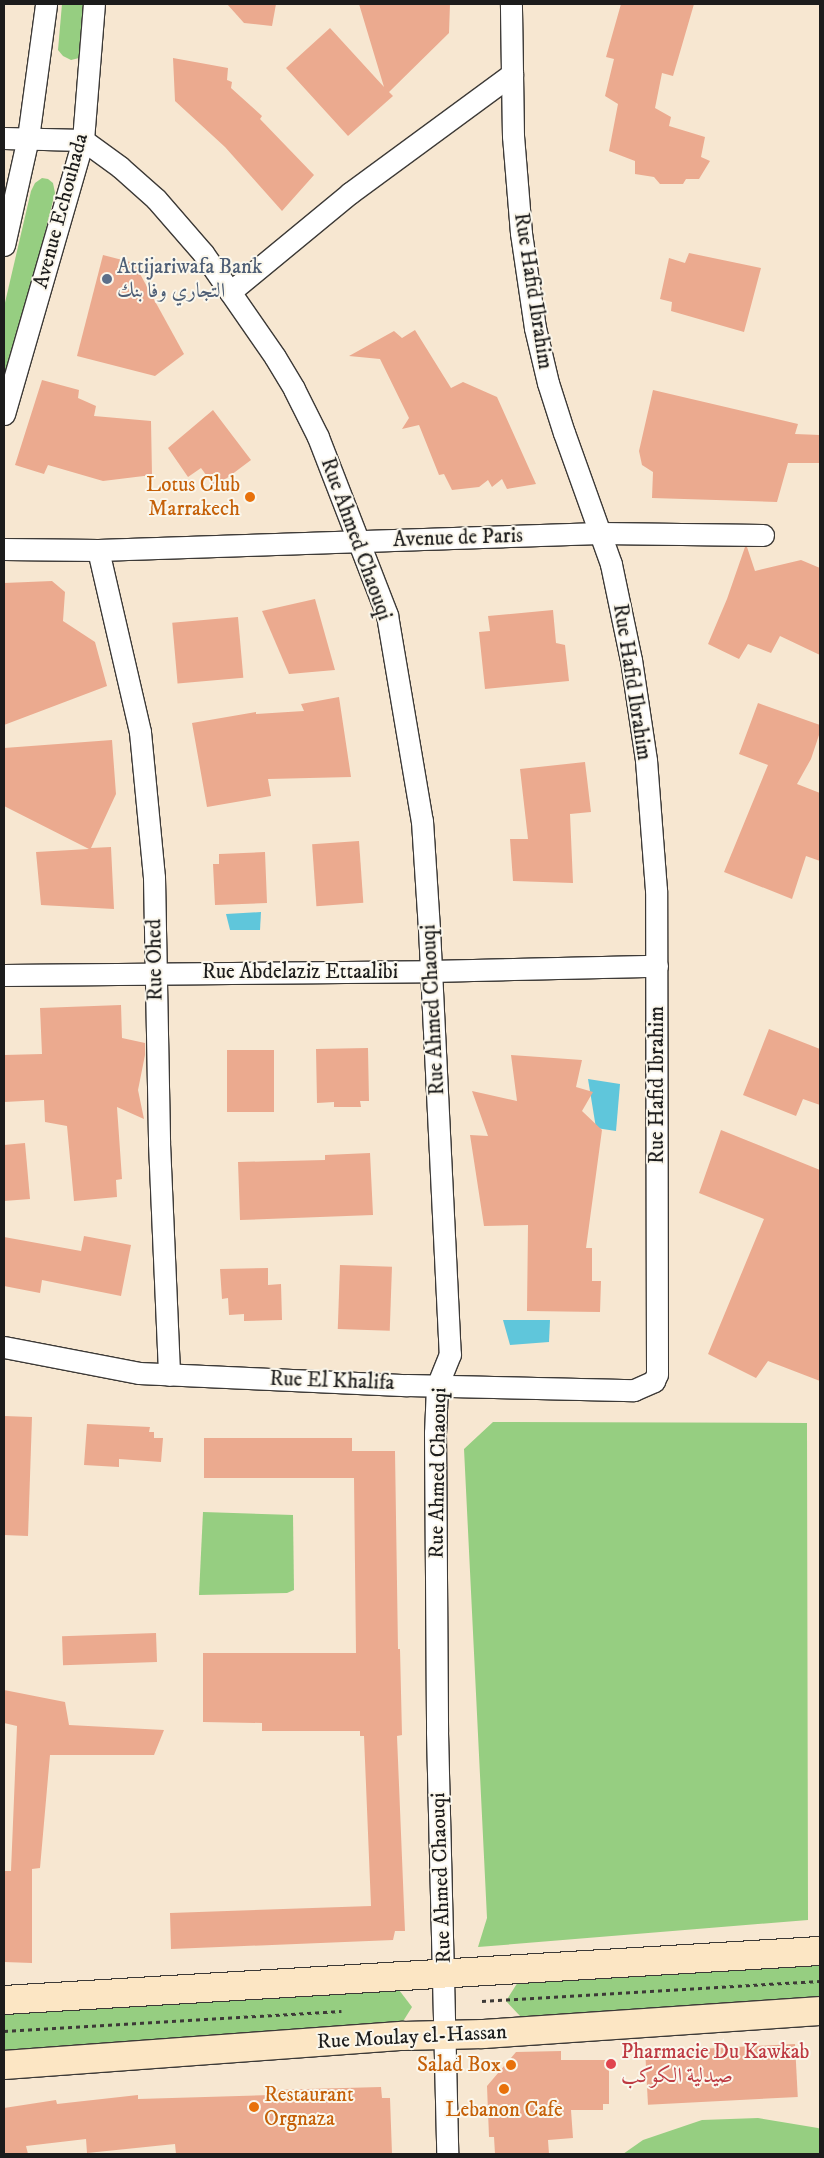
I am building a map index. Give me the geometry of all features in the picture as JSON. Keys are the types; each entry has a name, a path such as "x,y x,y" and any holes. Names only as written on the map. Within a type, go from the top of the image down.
{"street":[{"path":"4,245 28,138 46,4"},
{"name":"Avenue Echouhada","path":"4,414 83,140 94,4"},
{"name":"Rue Hafid Ibrahim","path":"511,4 513,136 521,233 535,328 548,383 564,433 611,564 631,660 646,760 656,890 657,1374"},
{"path":"230,292 350,193 512,74"},
{"path":"4,138 83,140"},
{"name":"Rue Ahmed Chaouqi","path":"83,140 120,167 156,199 203,253 275,357 294,389 318,437 387,615 419,801 430,929 430,971 450,1354 437,1386 437,1732 446,2035 444,2069 447,2154"},
{"name":"Avenue de Paris","path":"4,548 98,550 600,533 763,535"},
{"name":"Rue Ohed","path":"98,550 140,732 154,877 159,1143 169,1375"},
{"name":"Rue Abdelaziz Ettaalibi","path":"4,975 430,971 657,966"},
{"name":"Rue El Khalifa","path":"4,1347 139,1373 169,1375 437,1386 634,1390 654,1381 657,1374"},
{"path":"4,2000 820,1951"},
{"name":"Rue Moulay el-Hassan","path":"4,2065 820,2011"}],"path":[{"path":"483,2001 820,1981"},
{"path":"4,2030 342,2011"}],"green space":[{"path":"62,4 85,4 79,58 71,60 63,56 58,50"},
{"path":"42,178 48,179 53,183 55,193 4,393 4,307 31,191 35,183"},
{"path":"493,1422 807,1423 808,1920 478,1947 487,1918 464,1449"},
{"path":"203,1512 293,1515 294,1590 287,1593 199,1595"},
{"path":"820,1963 820,1998 521,2017 506,2001 518,1982"},
{"path":"399,1990 412,2007 402,2023 4,2050 4,2012"},
{"path":"758,2118 820,2129 820,2154 623,2154 643,2140 702,2120"}],"water":[{"path":"261,912 260,930 230,930 226,914"},
{"path":"588,1079 620,1084 616,1131 596,1128"},
{"path":"503,1320 550,1320 549,1342 510,1345"}],"building":[{"path":"227,4 276,4 272,26 244,23"},
{"path":"359,4 450,4 449,33 389,92 393,96 348,136 286,68 330,28 384,87"},
{"path":"621,4 694,4 673,76 662,73 655,108 671,117 669,126 705,137 701,157 710,161 699,179 686,179 683,184 660,184 654,177 635,174 635,161 609,151 618,104 605,96 614,59 606,57"},
{"path":"173,58 228,68 227,80 232,82 231,88 262,116 260,119 314,175 282,211 225,147 175,101"},
{"path":"689,253 761,268 744,332 671,311 672,302 660,299 669,258 685,263"},
{"path":"103,255 134,263 184,354 155,376 77,356"},
{"path":"415,330 451,388 463,382 497,397 536,484 507,489 502,479 492,487 488,480 479,487 452,490 444,474 439,475 419,425 402,429 409,418 380,359 349,356 394,331 402,338"},
{"path":"42,380 79,390 78,398 96,406 94,416 151,421 152,475 103,481 48,465 44,474 15,465"},
{"path":"653,390 798,424 795,434 820,435 820,463 788,463 777,502 652,498 653,472 642,465 639,451"},
{"path":"213,410 251,460 215,487 201,468 188,477 168,448"},
{"path":"745,547 747,547 755,571 801,560 820,568 820,655 780,636 771,653 748,644 739,659 708,644 727,599"},
{"path":"52,581 65,592 63,621 95,642 107,686 4,725 4,583"},
{"path":"315,599 335,670 289,674 262,611"},
{"path":"553,610 556,643 565,645 569,681 485,689 479,632 490,631 488,616"},
{"path":"238,617 243,678 178,684 172,623"},
{"path":"339,697 351,777 268,779 271,796 207,807 192,723 256,712 256,714 304,711 301,704"},
{"path":"758,703 820,725 820,732 811,759 797,784 820,793 820,861 806,856 792,899 724,872 768,765 739,754"},
{"path":"112,740 116,794 91,848 111,847 114,909 41,905 36,852 89,849 4,806 4,748"},
{"path":"585,762 591,812 570,814 573,883 513,881 510,839 528,839 520,769"},
{"path":"359,841 363,903 316,906 312,844"},
{"path":"265,852 267,903 215,905 213,864 219,864 219,854"},
{"path":"121,1005 122,1038 145,1043 145,1055 138,1090 144,1119 117,1107 122,1179 116,1180 117,1197 74,1201 67,1126 45,1122 44,1100 4,1102 4,1055 42,1054 40,1008"},
{"path":"769,1029 820,1049 820,1105 803,1099 796,1116 743,1095"},
{"path":"368,1048 369,1101 360,1101 361,1107 334,1107 334,1102 317,1103 316,1049"},
{"path":"227,1050 274,1050 274,1112 227,1112"},
{"path":"511,1055 582,1060 576,1087 593,1092 582,1111 602,1130 586,1248 592,1248 592,1281 601,1281 600,1312 527,1311 528,1225 484,1226 470,1135 488,1136 472,1091 517,1101"},
{"path":"721,1130 820,1170 820,1381 768,1361 756,1378 708,1354 764,1219 699,1193"},
{"path":"25,1143 30,1199 4,1201 4,1145"},
{"path":"370,1153 373,1215 240,1220 238,1162 325,1160 325,1155"},
{"path":"84,1236 131,1245 121,1296 42,1280 40,1293 4,1286 4,1237 81,1251"},
{"path":"340,1265 392,1267 390,1331 338,1329"},
{"path":"268,1268 268,1285 281,1284 282,1320 244,1321 244,1314 229,1315 228,1298 222,1299 220,1269"},
{"path":"4,1416 32,1417 28,1536 4,1535"},
{"path":"87,1424 150,1427 149,1432 154,1432 154,1438 163,1438 161,1462 119,1459 119,1467 84,1465"},
{"path":"204,1438 352,1438 352,1451 395,1451 398,1649 400,1649 402,1735 397,1736 405,1931 395,1931 393,1940 171,1949 170,1913 371,1906 364,1736 360,1736 360,1731 262,1731 262,1723 203,1722 203,1653 356,1653 354,1478 204,1478"},
{"path":"156,1633 157,1662 63,1665 62,1636"},
{"path":"4,1690 65,1702 69,1725 164,1730 154,1755 50,1755 40,1868 32,1869 32,1963 4,1962 4,1871 11,1871 17,1726 4,1723"},
{"path":"795,2044 798,2097 648,2105 645,2052"},
{"path":"561,2051 561,2060 609,2060 609,2104 603,2104 603,2110 571,2110 573,2138 548,2140 549,2154 495,2154 494,2137 489,2137 487,2086 516,2052"},
{"path":"381,2087 382,2098 390,2098 392,2154 176,2154 175,2144 87,2153 86,2139 26,2146 28,2154 4,2154 4,2108 56,2100 57,2104 138,2095 138,2099 270,2095 270,2090"}],"place":[{"name":"Attijariwafa Bank التجاري وفا بنك","path":"107,279"},
{"name":"Lotus Club Marrakech","path":"250,497"},
{"name":"Pharmacie Du Kawkab صيدلية الكوكب","path":"611,2064"},
{"name":"Salad Box","path":"511,2065"},
{"name":"Lebanon Cafe","path":"504,2089"},
{"name":"Restaurant Orgnaza","path":"254,2107"}]}
